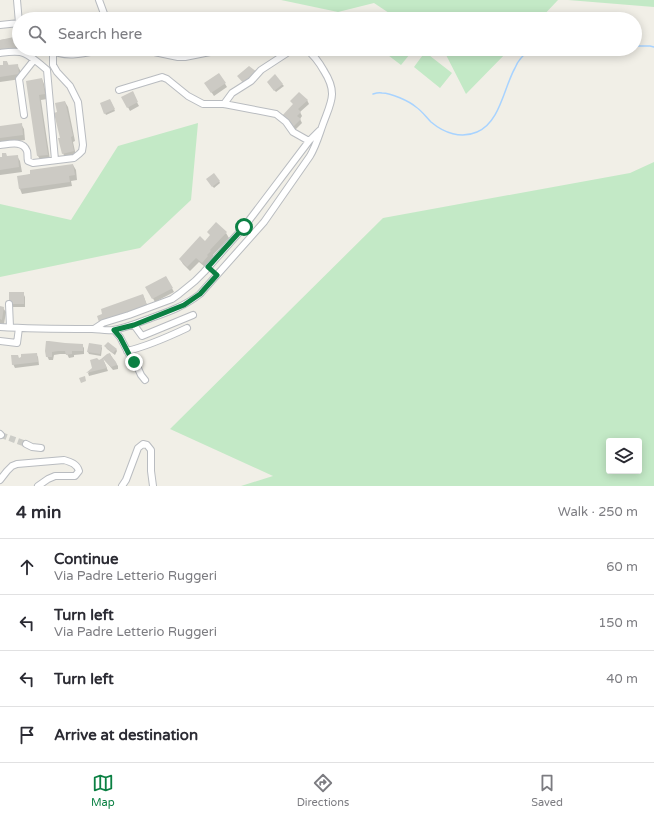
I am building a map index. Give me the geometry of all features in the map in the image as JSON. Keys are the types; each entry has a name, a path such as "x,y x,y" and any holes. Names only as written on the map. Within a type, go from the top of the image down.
{"street":[{"path":"17,0 18,12"},
{"path":"98,0 103,12"},
{"path":"0,24 12,23"},
{"path":"0,53 12,52"},
{"path":"28,56 47,70 55,160"},
{"path":"0,145 19,144 24,146 27,152 28,161 33,163 74,158 82,151 83,145 78,102 70,86 57,72 53,65 52,56"},
{"path":"173,56 189,56"},
{"path":"224,104 232,93 251,81 261,70 282,56"},
{"path":"0,327 94,329 105,331 114,330 134,325 178,308 200,294 264,222 315,147 332,98 332,91 331,83 313,56"},
{"path":"24,115 20,80 34,60"},
{"path":"119,90 162,77 167,79 188,96 203,104 224,104 276,114 286,122 294,132 309,141"},
{"path":"94,329 103,323 129,316 172,299 195,281 244,227 309,141 321,129"},
{"path":"267,196 278,203"},
{"path":"208,267 217,275"},
{"path":"9,304 10,327"},
{"path":"134,325 142,336 192,315"},
{"path":"0,341 17,343 19,328"},
{"path":"127,351 187,328"},
{"path":"114,330 120,337 145,380"},
{"path":"26,444 41,448"},
{"path":"122,486 126,480 136,450 143,444 149,446 151,450 153,486"},
{"path":"0,480 12,466 20,463 64,460 71,462 78,467 79,471 76,476 55,476 38,486"}],"green space":[{"path":"281,0 558,0 547,12 388,12 374,3 338,12"},
{"path":"568,0 654,0 654,7"},
{"path":"389,56 408,56 401,65"},
{"path":"422,56 430,56 452,73 440,88 414,67"},
{"path":"447,56 503,56 466,94"},
{"path":"198,123 191,200 140,248 0,277 0,204 71,220 118,146"},
{"path":"654,162 654,486 241,486 273,476 170,429 383,218 630,173"}],"building":[{"path":"12,37 12,50 0,52 0,40"},
{"path":"3,61 7,61 8,65 18,64 19,74 0,77 0,65 3,65"},
{"path":"249,66 257,72 244,84 237,76"},
{"path":"219,73 226,83 211,93 204,83"},
{"path":"275,74 283,84 274,91 267,82"},
{"path":"42,78 45,94 39,95 48,155 37,156 26,81"},
{"path":"133,91 138,102 127,108 121,97"},
{"path":"299,92 308,100 298,109 301,112 297,116 301,119 292,128 281,117 293,104 290,101"},
{"path":"110,99 115,109 104,114 100,103"},
{"path":"65,101 73,136 71,137 74,151 62,154 54,113 57,112 55,103"},
{"path":"22,123 23,135 0,138 0,126"},
{"path":"2,153 6,153 7,156 18,155 19,167 0,170 0,157 2,157"},
{"path":"73,164 75,175 69,176 70,182 19,189 17,176 30,174 30,170"},
{"path":"214,173 220,181 212,187 206,179"},
{"path":"216,222 227,232 210,250 211,251 207,255 208,256 202,263 196,258 187,267 179,259 200,236 205,241 210,235 207,232"},
{"path":"166,276 173,288 152,299 145,287"},
{"path":"9,292 24,292 24,304 9,304"},
{"path":"143,294 147,305 99,322 97,316 102,314 101,309"},
{"path":"0,306 4,307 2,320 0,319"},
{"path":"46,341 83,344 83,351 72,351 72,354 66,355 65,351 58,351 52,352 52,357 46,357"},
{"path":"108,342 117,349 113,353 104,346"},
{"path":"89,343 102,345 100,354 87,352"},
{"path":"37,353 38,362 12,365 11,355 18,355 19,358 21,357 21,354"},
{"path":"110,353 117,365 111,367 103,359 107,368 86,373 92,368 90,360 97,358 99,360"},
{"path":"85,376 86,381 81,383 79,378"}],"waterway":[{"path":"642,46 654,47"},
{"path":"373,94 386,93 405,100 422,112 436,126 447,132 459,135 471,134 485,127 491,121 496,113 516,65 523,56"}],"tunnel":[{"path":"1,435 26,444"}],"route":[{"path":"134,362 120,337 114,330 134,325 178,308 196,297 217,275 208,267 244,227"}]}
